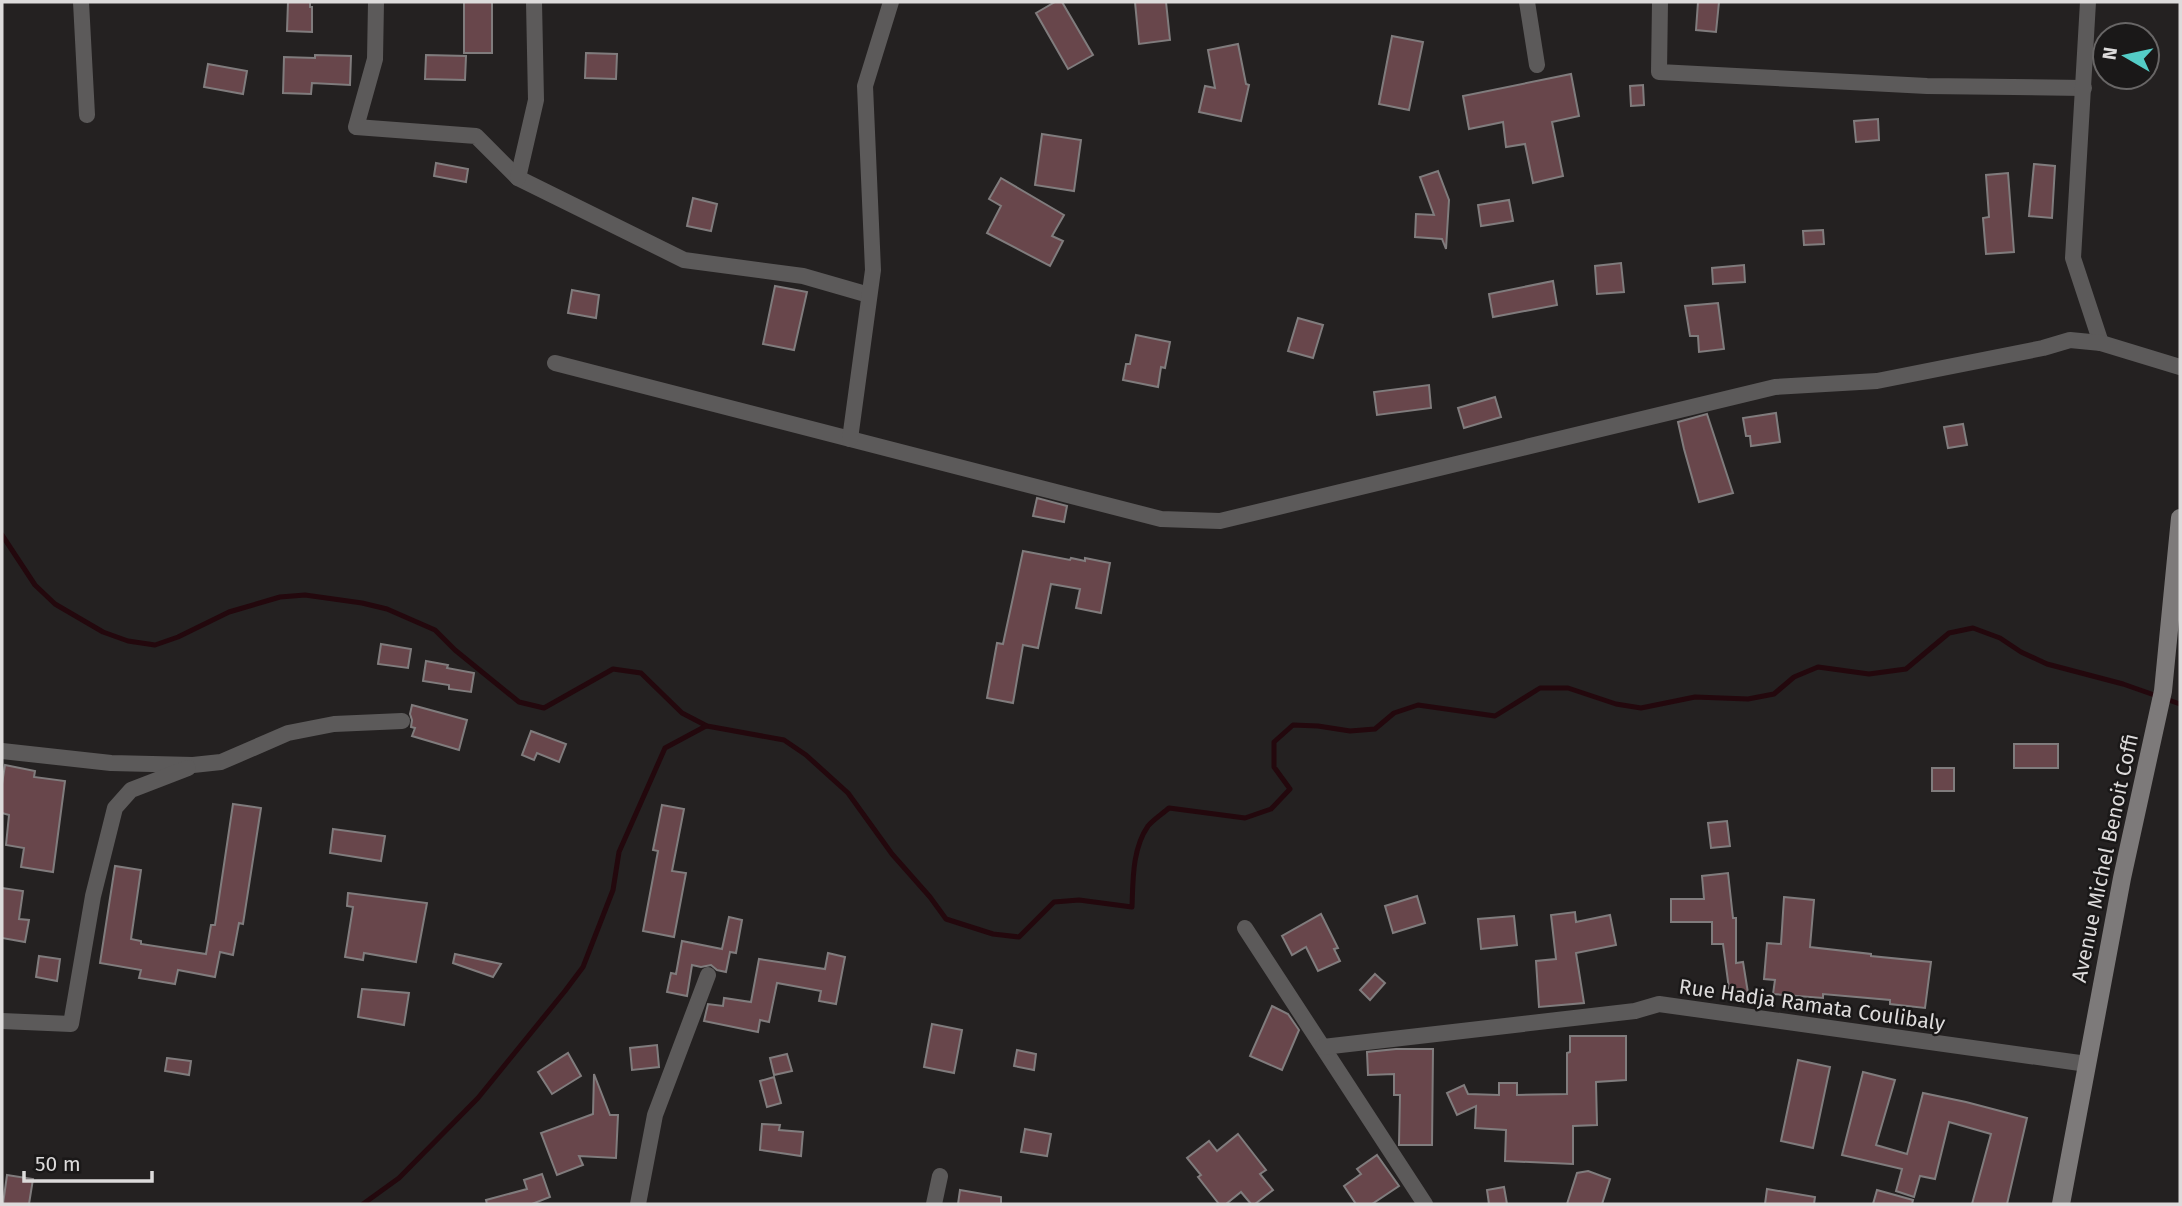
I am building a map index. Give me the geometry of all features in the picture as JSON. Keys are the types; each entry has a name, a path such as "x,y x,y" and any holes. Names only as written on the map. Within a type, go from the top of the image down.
{"street":[{"path":"81,2 86,115"},
{"path":"376,2 375,59 356,127 476,136 518,178 684,260 803,276 869,295"},
{"path":"518,178 536,100 534,2"},
{"path":"850,439 873,270 865,86 891,2"},
{"path":"1527,2 1537,65"},
{"path":"1660,2 1659,72 1927,86 2084,88"},
{"path":"2088,2 2073,222 2073,258 2101,343"},
{"path":"555,363 1161,519 1220,522 1775,387 1877,381 2043,348 2070,340 2101,343 2180,367"},
{"name":"Avenue Michel Benoit Coffi","path":"2061,1204 2122,878 2163,691 2180,519"},
{"path":"2,751 111,763 193,765 221,762 288,733 334,724 402,721"},
{"path":"2,1021 71,1024 93,896 115,808 131,790 193,765"},
{"path":"1245,928 1425,1204"},
{"path":"638,1204 655,1115 709,975"},
{"name":"Rue Hadja Ramata Coulibaly","path":"1322,1047 1635,1011 1659,1004 2087,1064"},
{"path":"934,1204 940,1176"}],"building":[{"path":"288,2 310,2 312,32 287,31"},
{"path":"464,2 492,2 492,53 464,53"},
{"path":"1055,2 1062,2 1093,55 1068,69 1036,13"},
{"path":"1135,2 1166,2 1170,40 1139,44"},
{"path":"1698,2 1719,2 1716,32 1696,30"},
{"path":"1392,36 1423,42 1409,110 1379,104"},
{"path":"1238,44 1246,84 1249,85 1241,121 1199,112 1205,86 1215,88 1208,50"},
{"path":"586,53 617,54 616,79 585,78"},
{"path":"315,55 351,56 350,85 312,83 311,94 283,93 284,57 315,58"},
{"path":"426,55 466,56 465,80 425,79"},
{"path":"208,64 247,71 243,94 204,87"},
{"path":"1571,74 1579,116 1552,122 1563,176 1533,183 1525,144 1506,147 1503,122 1469,129 1463,96"},
{"path":"1643,85 1644,105 1631,106 1630,86"},
{"path":"1878,119 1879,140 1856,142 1854,121"},
{"path":"1042,134 1081,140 1074,191 1035,185"},
{"path":"436,163 468,169 466,182 434,176"},
{"path":"2034,164 2055,166 2052,218 2029,216"},
{"path":"1438,171 1449,200 1446,249 1442,239 1415,237 1416,214 1434,215 1420,177"},
{"path":"2008,173 2014,252 1986,254 1983,218 1989,217 1986,175"},
{"path":"1001,178 1064,215 1052,236 1063,241 1050,266 987,233 1001,206 989,199"},
{"path":"693,198 717,204 711,231 687,226"},
{"path":"1509,200 1513,221 1481,226 1478,205"},
{"path":"1823,230 1824,244 1804,245 1803,231"},
{"path":"1621,263 1624,292 1597,294 1595,266"},
{"path":"1744,265 1745,282 1713,284 1712,268"},
{"path":"1553,281 1557,305 1493,317 1489,294"},
{"path":"775,286 807,292 794,350 763,344"},
{"path":"572,290 599,295 596,318 568,313"},
{"path":"1718,303 1724,349 1699,352 1698,336 1690,336 1685,306"},
{"path":"1298,318 1323,325 1313,358 1288,351"},
{"path":"1136,335 1170,342 1165,368 1161,367 1158,387 1123,380 1126,364 1130,364"},
{"path":"1429,385 1431,408 1377,415 1374,392"},
{"path":"1495,397 1501,417 1464,428 1458,408"},
{"path":"1776,413 1780,442 1751,446 1743,418"},
{"path":"1707,414 1733,493 1699,502 1678,422"},
{"path":"1963,424 1967,445 1948,448 1944,427"},
{"path":"1037,498 1067,506 1064,522 1033,516"},
{"path":"1023,551 1070,560 1085,561 1085,558 1110,563 1101,613 1076,608 1080,589 1051,584 1038,648 1023,645 1013,703 987,698 997,643 1003,644"},
{"path":"381,644 411,649 408,668 378,664"},
{"path":"426,661 474,673 471,692 423,681"},
{"path":"412,705 467,720 459,750 412,736 415,728 411,727"},
{"path":"531,731 566,744 559,762 537,753 534,760 522,755"},
{"path":"2014,744 2058,744 2058,768 2014,768"},
{"path":"5,765 35,771 34,777 65,781 53,872 21,867 24,848 6,845 9,815 2,813"},
{"path":"1932,768 1954,768 1954,791 1932,791"},
{"path":"233,804 261,808 243,924 239,923 233,955 220,952 215,977 178,970 175,984 139,978 141,970 100,963 115,866 141,870 131,939 141,941 141,944 206,954 211,925 215,925"},
{"path":"662,805 684,809 672,871 686,873 674,937 643,931 658,851 653,850"},
{"path":"1727,821 1730,846 1711,848 1708,823"},
{"path":"333,829 385,836 381,861 330,853"},
{"path":"1728,873 1733,918 1736,918 1736,963 1743,962 1748,993 1730,996 1723,944 1712,944 1712,922 1671,922 1671,899 1704,899 1702,876"},
{"path":"2,888 23,891 19,919 29,920 25,942 2,938"},
{"path":"348,893 427,903 416,962 364,953 363,960 345,957 353,907 347,906"},
{"path":"1417,896 1425,923 1393,933 1385,906"},
{"path":"1784,897 1814,900 1810,947 1931,962 1925,1008 1890,1004 1890,1000 1823,994 1823,998 1773,994 1775,980 1764,979 1767,943 1781,944"},
{"path":"1575,912 1576,922 1610,915 1616,945 1576,953 1584,1003 1539,1007 1536,961 1556,959 1551,915"},
{"path":"1321,914 1338,948 1334,949 1340,961 1318,971 1306,947 1292,955 1282,936"},
{"path":"1514,916 1517,945 1481,949 1478,919"},
{"path":"729,917 742,920 736,953 730,952 726,972 711,965 692,965 687,996 667,992 671,973 676,974 682,941 722,949"},
{"path":"828,953 845,957 836,1004 819,1001 821,991 777,983 769,1022 760,1020 758,1032 704,1021 708,1004 723,1006 724,998 751,1002 759,959 825,969"},
{"path":"455,954 501,964 493,977 453,963"},
{"path":"39,956 60,959 57,981 36,977"},
{"path":"1375,974 1385,983 1370,1000 1360,990"},
{"path":"362,989 409,993 404,1025 358,1017"},
{"path":"1272,1006 1288,1014 1299,1030 1282,1070 1250,1056"},
{"path":"932,1024 962,1030 954,1073 924,1067"},
{"path":"1570,1036 1626,1036 1626,1080 1596,1082 1597,1125 1573,1126 1573,1164 1505,1161 1506,1130 1475,1128 1476,1106 1457,1115 1447,1093 1464,1085 1468,1094 1499,1095 1499,1083 1517,1083 1517,1095 1567,1094 1567,1053 1570,1052"},
{"path":"657,1045 659,1067 632,1070 630,1048"},
{"path":"1433,1049 1432,1145 1399,1145 1400,1095 1394,1095 1394,1074 1368,1075 1367,1052"},
{"path":"1017,1050 1036,1054 1034,1070 1014,1066"},
{"path":"568,1053 581,1076 552,1094 538,1072"},
{"path":"787,1054 792,1071 774,1075 770,1058"},
{"path":"167,1058 191,1061 189,1075 165,1071"},
{"path":"1798,1060 1830,1067 1813,1148 1781,1141"},
{"path":"1863,1072 1895,1080 1876,1145 1907,1154 1923,1093 2027,1118 2007,1204 1972,1204 1991,1134 1949,1122 1935,1179 1920,1176 1914,1197 1896,1191 1902,1169 1842,1155"},
{"path":"594,1074 610,1115 618,1115 616,1158 579,1156 583,1165 557,1175 541,1133 593,1114"},
{"path":"774,1077 781,1103 767,1107 760,1081"},
{"path":"762,1124 780,1125 779,1130 803,1132 801,1156 760,1150"},
{"path":"1025,1129 1051,1134 1047,1156 1021,1152"},
{"path":"1238,1134 1266,1170 1260,1174 1273,1190 1255,1204 1251,1204 1241,1192 1226,1204 1219,1204 1187,1158 1209,1141 1217,1151"},
{"path":"1377,1155 1399,1186 1372,1204 1356,1204 1344,1186 1361,1174 1357,1169"},
{"path":"1588,1171 1610,1179 1602,1204 1567,1204 1577,1173"},
{"path":"542,1174 550,1197 532,1204 487,1204 486,1200 527,1189 524,1180"},
{"path":"7,1175 33,1179 29,1204 3,1204"},
{"path":"1504,1187 1507,1204 1489,1204 1487,1190"},
{"path":"1767,1189 1815,1197 1814,1204 1765,1204"},
{"path":"960,1190 1001,1197 1001,1204 958,1204"},
{"path":"1877,1190 1913,1200 1912,1204 1873,1204"}],"waterway":[{"path":"2,535 35,585 55,604 103,632 128,641 155,645 229,612 280,597 305,595 387,609 435,630 455,650 519,702 544,708 613,669 641,673 682,713 707,726 784,740 806,755 848,793 892,854 946,919 993,934 1019,937 1054,902 1079,900 1132,907 1134,865 1139,845 1148,826 1169,808 1245,818 1271,809 1290,789 1274,767 1274,742 1293,725 1350,731 1375,729 1394,713 1418,705 1495,716 1540,688 1568,688 1616,704 1641,708 1695,697 1748,699 1774,694 1794,677 1818,667 1869,674 1906,669 1949,633 1973,628 2000,638 2047,664 2123,684 2180,704"},
{"path":"363,1204 399,1178 478,1098 583,967 613,890 619,852 665,748 706,726"}]}
